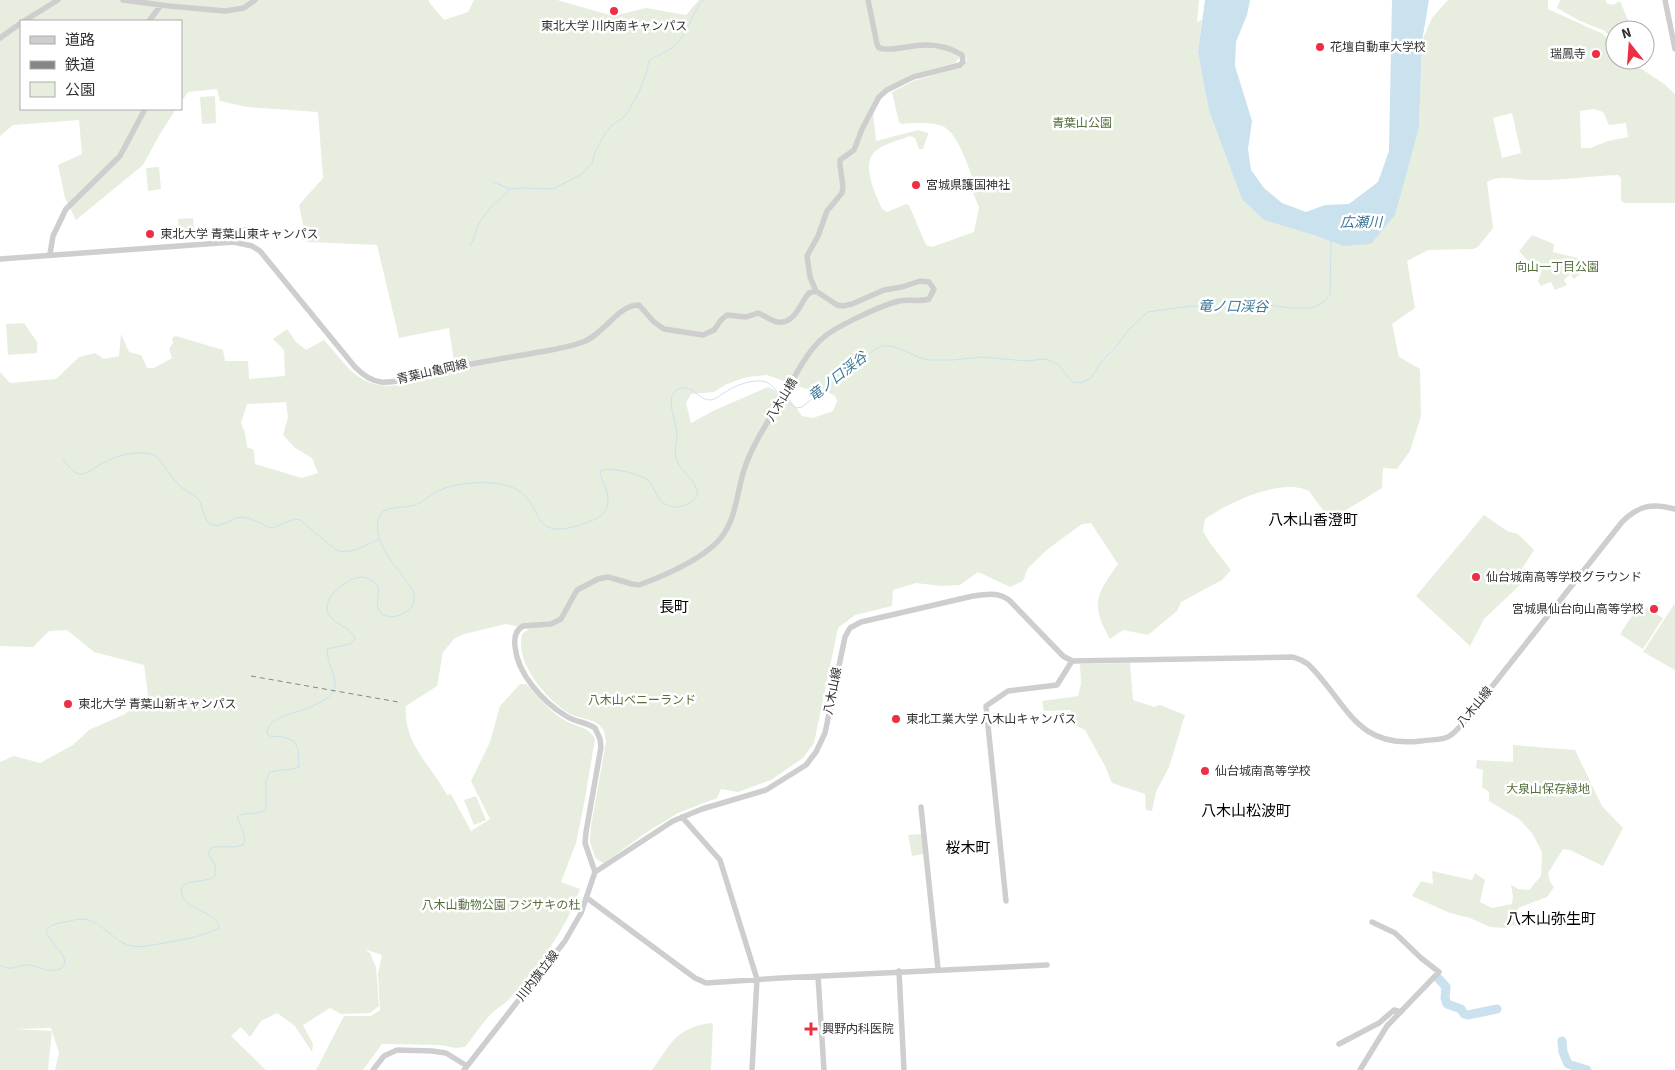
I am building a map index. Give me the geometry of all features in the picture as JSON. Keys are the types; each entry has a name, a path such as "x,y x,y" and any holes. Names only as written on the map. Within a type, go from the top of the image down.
{"street":[{"path":"26,20 58,0"},
{"path":"124,0 161,5 233,10 244,8 255,0"},
{"path":"816,291 810,277 807,256 818,236 826,211 842,193 840,160 854,150 862,129 879,97 887,90 913,77 960,65 963,62 962,55 940,45 928,44 893,49 880,48 877,44 868,0"},
{"path":"1665,0 1675,49"},
{"path":"150,20 161,5"},
{"path":"0,38 20,24"},
{"path":"50,254 52,236 66,209 120,156 144,110"},
{"name":"青葉山亀岡線","path":"0,259 234,242 252,246 263,255 355,367 364,376 381,382 399,380 474,363 566,347 584,342 600,333 627,307 633,305 638,305 654,322 664,329 703,335 714,330 721,320 727,316 744,317 758,312 774,321 786,321 794,316 809,293 816,291"},
{"name":"八木山橋","path":"595,872 585,843 600,756 600,739 595,728 567,717 552,706 532,685 519,662 516,652 516,635 523,626 551,624 561,619 576,590 588,583 608,577 639,585 708,551 724,535 731,520 746,466 761,435 815,346 834,330 898,301 929,299 934,289 930,282 920,281 880,291 852,304 843,306 837,305 816,291"},
{"name":"八木山線","path":"595,872 682,817 766,790 806,765 825,733 845,637 850,628 857,624 973,596 1000,595 1009,600 1063,656 1072,661 1293,657 1308,664 1358,725 1372,734 1404,741 1446,739 1464,722 1622,522 1640,508 1658,506 1675,509"},
{"path":"1006,901 986,706 1008,691 1057,685 1072,661"},
{"path":"921,807 938,970"},
{"path":"682,817 720,860 757,979 752,1070"},
{"name":"川内旗立線","path":"465,1068 565,941 581,913 595,872"},
{"path":"587,898 700,981 717,983 899,971 1047,965"},
{"path":"1360,1070 1386,1026 1438,972 1395,933 1372,922"},
{"path":"899,971 904,1070"},
{"path":"818,976 824,1070"},
{"path":"1339,1044 1379,1023 1394,1010 1401,1012"},
{"path":"373,1070 384,1056 397,1050 446,1052 465,1068"}],"green space":[{"path":"0,0 429,0 444,20 468,12 474,0 557,0 613,16 646,8 686,15 699,0 1199,0 1197,22 1202,20 1198,53 1242,199 1311,234 1343,246 1419,126 1422,41 1432,18 1448,0 1548,0 1548,9 1605,36 1605,70 1643,70 1663,83 1675,94 1675,203 1624,203 1621,200 1621,178 1618,175 1540,180 1497,178 1487,182 1493,228 1478,247 1473,249 1428,250 1407,261 1415,308 1392,324 1399,357 1420,369 1421,416 1410,451 1397,469 1383,468 1382,488 1330,520 1309,491 1285,487 1270,489 1241,499 1205,519 1203,531 1231,570 1222,580 1181,602 1177,611 1148,635 1123,630 1110,639 1100,617 1098,600 1105,584 1118,564 1091,523 1082,524 1048,549 1028,568 1023,581 1010,587 978,572 960,585 941,586 916,583 893,590 892,606 855,615 838,628 814,743 803,758 771,780 738,792 721,789 717,798 678,813 644,834 604,863 595,857 590,842 591,826 606,742 602,729 596,723 570,714 551,699 534,680 523,657 521,645 522,634 529,629 506,624 455,638 443,652 437,686 406,706 406,720 413,743 419,754 447,795 451,794 471,831 490,819 471,781 490,742 500,706 520,684 526,684 555,714 587,730 595,739 576,843 561,882 580,889 574,904 560,932 532,972 510,998 488,1017 465,1047 382,1044 363,1070 316,1070 344,1016 371,1016 380,1010 378,974 382,955 364,949 370,953 376,967 379,1006 370,1013 341,1014 330,1008 303,1025 313,1044 312,1052 295,1026 277,1013 261,1021 250,1037 241,1027 231,1036 266,1070 55,1070 59,1053 52,1031 48,1070 0,1070 0,762 14,756 40,763 73,745 89,730 125,714 148,695 144,665 94,652 67,630 49,631 33,647 0,646 0,372 10,383 56,379 79,357 95,353 104,359 119,356 121,334 129,352 141,355 147,368 154,368 172,358 169,349 173,343 172,338 176,336 223,350 225,361 248,361 249,379 285,376 284,350 273,339 287,329 296,342 306,350 324,340 352,371 370,383 395,385 412,383 415,379 455,369 449,328 399,338 377,245 307,242 299,205 323,178 318,112 247,107 220,101 217,89 188,92 182,101 182,20 20,20 20,110 175,110 143,165 76,220 65,198 58,165 82,154 79,120 13,125 0,136","holes":["963,53 967,60 964,66 913,81 892,92 899,122 902,124 922,123 942,126 954,136 964,155 977,191 973,193 979,207 974,232 932,247 926,245 909,205 906,204 887,212 882,209 873,187 869,170 869,162 877,150 910,136 915,138 919,149 923,149 928,133 918,130 876,141 873,112 887,88 910,75 955,63","1594,109 1603,112 1609,125 1626,123 1628,137 1608,141 1590,148 1581,148 1580,111","1512,113 1521,153 1502,158 1493,118","767,375 806,389 818,387 835,396 837,401 833,411 813,418 802,416 789,398 768,387 715,410 691,423 686,403 691,394 714,392 727,384 747,377","286,402 288,417 283,435 295,448 312,458 318,473 302,478 255,464 254,450 247,447 241,423 247,404","51,1028 52,1031 14,1029"]},
{"path":"1560,0 1606,0 1606,3 1613,5 1620,1 1628,20 1605,20 1605,31 1580,21 1557,8"},
{"path":"215,96 216,123 202,124 200,97"},
{"path":"159,167 161,189 148,191 146,168"},
{"path":"193,218 194,230 246,227 246,233 180,238 178,219"},
{"name":"向山一丁目公園","path":"1532,235 1554,244 1553,252 1578,258 1577,263 1581,264 1580,274 1574,279 1570,274 1564,280 1567,285 1555,290 1551,282 1541,286 1538,281 1542,269 1535,262 1527,260 1519,251"},
{"path":"24,323 37,342 37,353 8,355 6,324"},
{"name":"仙台城南高等学校グラウンド","path":"1484,515 1507,531 1518,534 1534,550 1521,570 1521,584 1484,619 1470,646 1416,596"},
{"path":"1675,603 1675,670 1643,652"},
{"path":"1640,604 1663,618 1643,649 1620,634"},
{"path":"1130,663 1133,700 1154,707 1160,705 1185,715 1169,767 1156,792 1152,811 1146,810 1145,794 1112,783 1085,730 1073,724 1071,710 1044,711 1042,701 1078,696 1081,684 1080,664"},
{"name":"大泉山保存緑地","path":"1513,745 1575,750 1602,806 1623,828 1603,866 1570,850 1563,849 1548,873 1550,882 1554,887 1547,897 1518,908 1521,928 1514,925 1505,928 1490,927 1470,918 1450,913 1412,896 1421,881 1433,884 1432,871 1472,880 1475,873 1485,880 1480,902 1492,908 1512,904 1511,885 1518,889 1529,890 1541,876 1542,852 1532,833 1519,819 1489,801 1489,792 1482,787 1483,770 1476,768 1477,760 1513,762"},
{"path":"476,796 486,820 474,825 464,800"},
{"path":"922,834 924,854 912,856 908,835"},
{"path":"713,1024 711,1070 652,1070 670,1045 682,1033 699,1025"}],"water":[{"name":"広瀬川","path":"1205,0 1250,0 1247,15 1236,42 1235,66 1252,121 1248,149 1251,170 1264,188 1282,203 1306,212 1325,205 1349,204 1378,182 1389,151 1392,0 1429,0 1422,41 1419,127 1395,215 1371,244 1343,246 1264,220 1242,199 1209,110 1198,52"}],"waterway":[{"path":"470,245 478,225 490,208 510,189 553,189 582,174 592,163 596,150 606,132 612,125 624,117 629,110 639,92 649,61 669,50 679,41 703,0"},
{"path":"493,182 510,189"},
{"name":"竜ノ口渓谷","path":"784,399 796,408 802,407 874,350 882,346 891,346 929,360 982,357 1026,361 1045,359 1058,364 1072,382 1081,383 1091,378 1102,361 1116,347 1128,330 1148,312 1190,306 1235,307 1268,305 1308,308 1325,301 1330,294 1331,241"},
{"name":"竜ノ口渓谷","path":"0,965 11,968 31,965 45,970 61,969 65,963 64,958 46,931 55,924 77,919 95,923 119,941 136,947 190,938 219,928 217,922 212,917 187,902 181,889 188,883 207,880 216,875 215,865 208,854 211,848 243,845 245,838 237,817 266,809 266,780 270,772 299,767 298,749 294,741 283,737 269,736 267,732 269,726 274,721 321,702 334,691 335,683 327,649 350,644 355,639 353,634 336,622 329,614 327,609 330,598 350,580 362,577 373,581 378,586 378,607 383,615 389,617 403,614 413,604 412,589 392,562 381,542 378,522 382,512 415,505 446,488 473,483 491,483 509,486 521,492 529,500 544,524 552,528 564,529 589,522 604,512 607,508 608,497 600,471 610,469 645,478 665,504 674,507 684,506 693,501 698,493 676,458 677,434 671,400 673,394 677,390 688,388 709,400 747,382 764,381 781,396"},
{"path":"63,459 73,471 80,474 126,454 148,453 155,455 179,485 198,499 207,521 216,526 242,517 272,528 295,519 300,520 336,550 342,551 352,551 378,539"},
{"path":"1439,979 1446,987 1445,998 1447,1004 1461,1009 1464,1014 1468,1015 1497,1009"},
{"path":"1562,1041 1563,1052 1568,1064 1587,1070"}],"railway":[{"path":"251,676 398,702"}],"place":[{"name":"東北大学 川内南キャンパス","path":"614,11"},
{"name":"花壇自動車大学校","path":"1320,47"},
{"name":"瑞鳳寺","path":"1596,54"},
{"name":"宮城県護国神社","path":"916,185"},
{"name":"東北大学 青葉山東キャンパス","path":"150,234"},
{"name":"仙台城南高等学校グラウンド","path":"1476,577"},
{"name":"宮城県仙台向山高等学校","path":"1654,609"},
{"name":"東北大学 青葉山新キャンパス","path":"68,704"},
{"name":"東北工業大学 八木山キャンパス","path":"896,719"},
{"name":"仙台城南高等学校","path":"1205,771"},
{"name":"興野内科医院","path":"811,1029"}],"district":[{"name":"八木山香澄町","path":"1313,520"},
{"name":"長町","path":"674,607"},
{"name":"八木山松波町","path":"1246,811"},
{"name":"桜木町","path":"968,848"},
{"name":"八木山弥生町","path":"1551,919"}],"park label":[{"name":"青葉山公園","path":"1082,123"},
{"name":"八木山ベニーランド","path":"642,700"},
{"name":"八木山動物公園 フジサキの杜","path":"501,905"}]}
